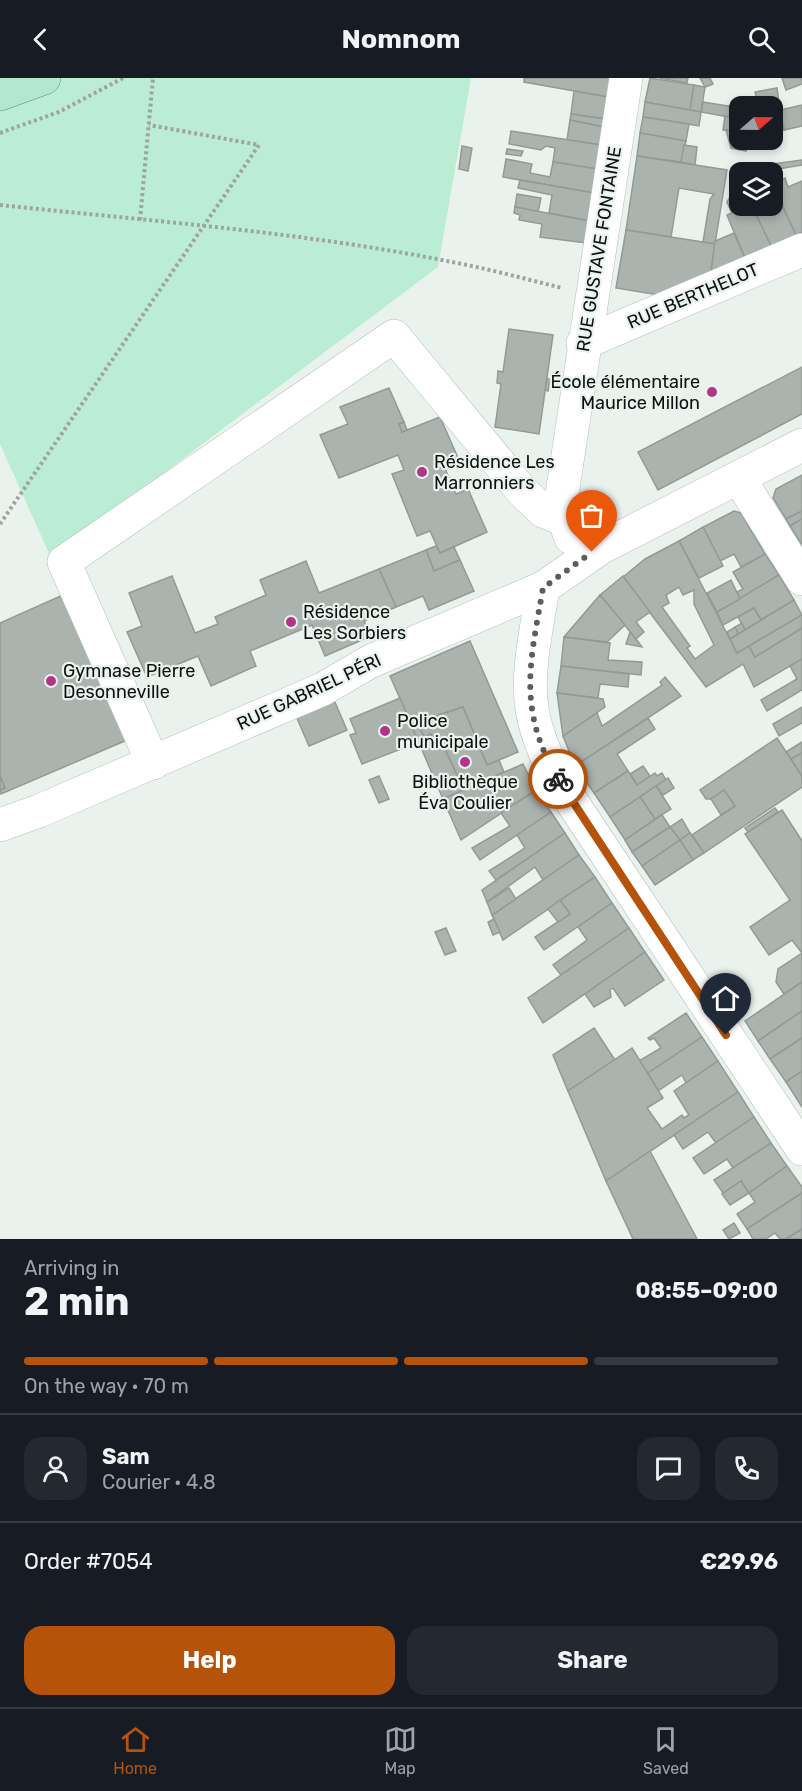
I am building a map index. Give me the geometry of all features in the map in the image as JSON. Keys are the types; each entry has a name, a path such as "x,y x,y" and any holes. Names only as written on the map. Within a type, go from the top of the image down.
{"main road":[{"path":"0,94 44,78"}],"street":[{"name":"RUE GUSTAVE FONTAINE","path":"583,559 564,519 562,494 583,343 626,78"},
{"name":"RUE BERTHELOT","path":"583,343 802,250"},
{"path":"153,763 64,562 393,336 523,492 543,511 564,519"},
{"name":"RUE GABRIEL PÉRI","path":"0,825 153,763 330,685 371,661 543,588 583,559 802,445"},
{"path":"739,478 802,579"},
{"path":"543,588 529,680 532,713 543,751 573,803 802,1149"}],"path":[{"path":"0,133 59,112 123,78"},
{"path":"140,220 153,78"},
{"path":"0,524 259,145 149,125"},
{"path":"0,205 203,226 427,257 591,295"}],"green space":[{"path":"0,78 471,78 438,267 51,558 0,444"}],"building":[{"path":"524,78 611,78 608,97 524,82"},
{"path":"650,78 694,85 690,110 645,102"},
{"path":"660,78 688,78 687,83"},
{"path":"700,78 710,78 713,84 705,87"},
{"path":"782,78 802,78 802,84 786,90"},
{"path":"694,85 705,87 701,112 690,110"},
{"path":"777,88 778,96 756,96 755,92"},
{"path":"574,91 608,97 605,119 571,114"},
{"path":"645,102 701,112 699,126 643,117"},
{"path":"703,102 729,106 729,117 701,112"},
{"path":"802,105 802,126 784,130 783,109"},
{"path":"571,114 605,119 604,127 570,120"},
{"path":"725,116 729,117 729,131 723,130"},
{"path":"643,117 689,124 686,141 640,133"},
{"path":"570,120 604,127 601,145 567,140"},
{"path":"511,131 601,145 598,169 553,162 555,148 546,146 541,150 509,144"},
{"path":"640,133 686,141 681,162 637,156"},
{"path":"684,145 697,147 695,165 681,162"},
{"path":"462,146 472,148 468,171 459,169"},
{"path":"507,149 523,151 521,156 506,154"},
{"path":"637,156 727,170 715,244 703,242 710,199 714,194 679,188 671,237 626,230"},
{"path":"506,159 532,164 530,173 550,177 553,162 598,169 594,193 503,177"},
{"path":"802,160 802,165 783,168 783,162"},
{"path":"785,178 788,187 802,181 802,232 796,235 783,207 783,179"},
{"path":"520,180 594,193 590,221 549,213 552,195 518,188"},
{"path":"517,194 541,198 538,212 515,207"},
{"path":"515,207 590,221 586,243 540,237 542,224 519,220 520,215 514,213"},
{"path":"783,207 796,235 771,246 757,216 783,216"},
{"path":"727,215 757,216 771,246 745,258"},
{"path":"626,230 715,244 711,273 659,295 616,288"},
{"path":"734,233 745,258 711,273 715,241"},
{"path":"509,329 553,335 539,434 495,427 501,384 497,383 498,371 503,372"},
{"path":"802,367 802,414 658,490 638,452"},
{"path":"547,379 550,379 548,391 545,390"},
{"name":"Résidence Les Marronniers","path":"389,388 404,422 399,424 402,432 440,417 459,460 444,466 456,494 468,489 487,532 440,553 430,531 417,536 392,474 404,470 398,455 339,478 320,435 348,424 340,407"},
{"path":"404,422 407,430 402,432 399,424"},
{"path":"802,475 802,511 786,519 773,498 776,489"},
{"path":"734,511 741,513 765,554 741,567 734,554 720,561 703,527"},
{"path":"802,511 802,519 790,526 786,519"},
{"path":"802,519 802,545 790,526"},
{"path":"703,527 723,566 699,578 679,541"},
{"path":"679,541 737,653 749,646 755,657 802,628 802,659 754,687 743,664 706,687 623,577 645,559","holes":["679,587 683,595 694,590 694,604 714,645 695,659 687,648 690,646 662,607 669,603 666,595"]},
{"path":"436,546 440,553 454,547 460,560 434,571 426,550"},
{"path":"426,550 434,571 460,560 474,591 429,610 423,596 396,607 379,569"},
{"path":"765,554 779,575 740,599 737,592 743,589 733,572"},
{"name":"Résidence Les Sorbiers","path":"306,561 319,593 379,569 396,607 364,621 371,636 325,656 312,625 250,651 256,666 211,686 198,656 147,677 127,632 142,626 129,593 172,576 195,633 218,624 215,617 266,595 260,580"},
{"path":"779,575 794,600 761,620 754,608 723,625 717,612"},
{"path":"623,576 650,612 636,622 644,632 636,639 600,595"},
{"path":"731,580 740,599 717,612 707,593"},
{"name":"Gymnase Pierre Desonneville","path":"65,594 127,740 1,794 0,790 5,788 0,776 0,623"},
{"path":"600,595 625,625 607,642 564,637"},
{"path":"794,600 802,615 737,653 730,639"},
{"path":"754,608 761,620 745,630 738,617"},
{"path":"802,615 802,628 755,657 749,646"},
{"path":"742,623 745,630 738,634 735,627"},
{"path":"735,627 738,634 730,639 727,632"},
{"path":"630,632 636,639 642,647 626,644"},
{"path":"564,637 610,643 608,660 642,662 641,675 561,666"},
{"path":"470,641 518,752 487,765 463,707 418,722 416,717 409,719 390,676"},
{"path":"802,659 802,690 767,711 761,700 797,679 790,666"},
{"path":"561,666 629,674 628,687 600,684 598,698 557,693"},
{"path":"665,677 681,696 575,766 563,736 597,713 602,726 662,685 660,682"},
{"path":"557,693 603,699 605,707 563,736"},
{"name":"Police municipale","path":"400,698 419,742 362,764 350,735 356,733 350,719"},
{"path":"334,700 347,730 309,746 296,716"},
{"path":"463,707 487,765 499,760 504,772 464,790 443,745 437,748 431,734 424,737 419,726 413,729 409,719 416,717 418,722"},
{"path":"802,707 802,723 779,736 773,724"},
{"path":"648,718 655,729 617,754 628,771 594,793 575,766"},
{"path":"419,726 424,737 431,734 437,748 443,745 464,790 443,799 413,729"},
{"path":"777,738 802,776 802,787 704,853 692,835 735,806 724,790 711,799 706,799 700,790"},
{"path":"802,742 802,753 791,759 786,752"},
{"path":"802,753 802,776 791,759"},
{"path":"523,764 536,790 461,840 443,799"},
{"path":"643,766 650,776 637,785 630,774"},
{"path":"628,771 637,785 655,773 657,776 662,773 666,780 610,817 594,793"},
{"path":"0,776 5,788 0,790"},
{"path":"379,776 389,799 379,803 369,780"},
{"path":"668,778 674,788 663,795 656,786"},
{"path":"656,786 671,809 655,819 640,797"},
{"path":"536,790 551,812 480,860 472,848 510,826 501,813"},
{"path":"724,790 735,806 721,815 711,799"},
{"path":"640,797 655,819 625,840 610,817"},
{"path":"775,808 778,812 748,832 745,828"},
{"path":"782,810 802,841 802,953 792,940 769,955 750,927 790,900 745,834"},
{"path":"551,812 565,833 496,880 489,871 525,848 517,835"},
{"path":"662,815 670,827 632,852 625,840"},
{"path":"682,819 690,833 680,840 670,827"},
{"path":"670,827 680,840 642,866 632,852"},
{"path":"565,833 579,855 543,880 535,867 487,902 482,890"},
{"path":"690,833 704,853 693,860 680,840"},
{"path":"680,840 693,860 655,885 642,866"},
{"path":"579,855 595,877 503,940 492,915"},
{"path":"595,877 612,903 544,950 535,937 570,914 560,900"},
{"path":"509,888 516,899 492,915 487,902"},
{"path":"560,900 570,914 558,922 548,909"},
{"path":"612,903 629,928 561,975 553,965 587,940 578,927"},
{"path":"494,919 500,932 493,935 488,922"},
{"path":"446,928 456,951 445,955 435,932"},
{"path":"629,928 645,952 543,1023 528,998"},
{"path":"645,952 664,980 625,1006 613,988 610,990 611,997 594,1007 585,994"},
{"path":"802,953 802,982 784,994 776,982 778,969"},
{"path":"802,982 802,1011 758,1041 745,1021"},
{"path":"802,1011 802,1038 770,1059 758,1041"},
{"path":"686,1013 702,1037 648,1073 639,1061 661,1048 654,1038 650,1040 648,1038"},
{"path":"594,1028 615,1060 568,1091 553,1055"},
{"path":"702,1037 718,1061 686,1083 682,1075 658,1091 648,1073"},
{"path":"802,1038 802,1071 786,1082 770,1059"},
{"path":"632,1048 663,1098 647,1108 662,1129 682,1115 684,1118 689,1115 674,1091 718,1061 738,1092 606,1181 568,1091"},
{"path":"802,1071 802,1107 786,1082"},
{"path":"738,1092 754,1117 716,1143 708,1132 683,1149 674,1135"},
{"path":"754,1117 771,1143 733,1168 727,1159 704,1174 693,1158"},
{"path":"771,1143 787,1166 749,1193 741,1181 723,1193 714,1180"},
{"path":"650,1151 697,1239 633,1239 606,1181"},
{"path":"787,1166 802,1187 802,1193 747,1229 737,1214 755,1202 749,1193"},
{"path":"741,1181 749,1193 730,1205 722,1194"},
{"path":"802,1193 802,1229 786,1239 780,1239 775,1233 766,1239 753,1239 747,1229"},
{"path":"734,1223 740,1233 729,1239 723,1230"},
{"path":"802,1229 802,1239 786,1239"}],"way so far":[{"path":"558,779 543,751 532,713 529,695 530,660 543,588 592,552"}],"place":[{"name":"École élémentaire Maurice Millon","path":"712,392"},
{"name":"Résidence Les Marronniers","path":"422,472"},
{"name":"Résidence Les Sorbiers","path":"291,622"},
{"name":"Gymnase Pierre Desonneville","path":"51,681"},
{"name":"Police municipale","path":"385,731"},
{"name":"Bibliothèque Éva Coulier","path":"465,762"}],"route":[{"path":"558,779 726,1035"}]}
